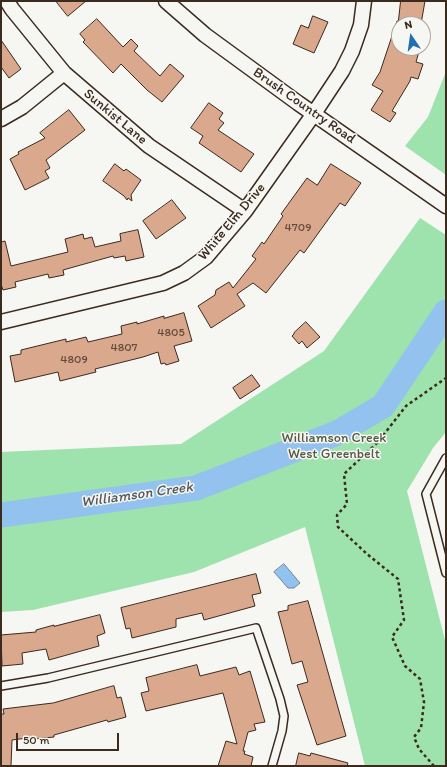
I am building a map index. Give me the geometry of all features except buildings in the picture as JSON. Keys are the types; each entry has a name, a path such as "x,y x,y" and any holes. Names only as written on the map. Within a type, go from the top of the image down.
{"street":[{"name":"Sunkist Lane","path":"7,1 64,73 149,146 245,211"},
{"name":"Brush Country Road","path":"166,1 205,36 313,115 445,205"},
{"name":"White Elm Drive","path":"1,322 163,283 184,273 206,257 245,211 313,115 342,70 352,51 361,25 364,1"},
{"path":"1,119 22,107 64,73"}],"lane":[{"path":"446,458 426,494 446,573"},
{"path":"1,686 48,678 256,628 280,699 284,716 282,732 272,766"}],"path":[{"path":"434,766 419,749 414,737 421,728 424,702 420,679 405,666 392,638 404,620 398,579 367,554 338,527 337,515 347,504 344,474 378,442 406,406 446,378"}],"green space":[{"path":"446,56 446,175 405,146 428,117 445,74"},
{"name":"Williamson Creek West Greenbelt","path":"420,218 446,235 446,432 433,448 407,491 446,644 446,766 365,766 305,527 194,572 33,610 1,612 1,452 181,444 324,351"}],"water":[{"path":"284,564 300,583 294,588 288,588 274,572"}],"waterway":[{"name":"Williamson Creek","path":"1,515 196,488 337,433 383,406 446,312"}]}
